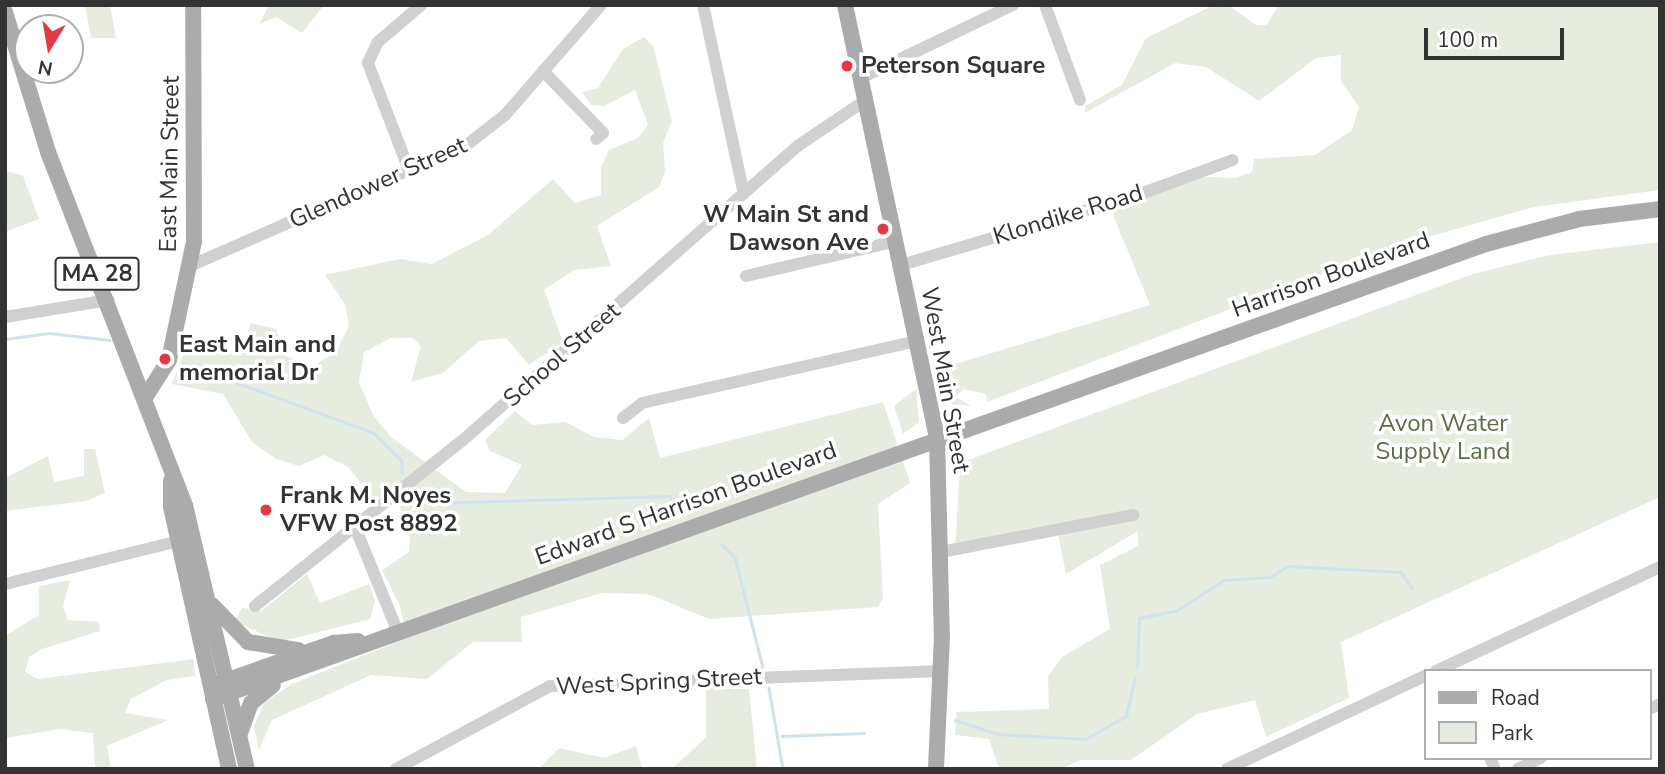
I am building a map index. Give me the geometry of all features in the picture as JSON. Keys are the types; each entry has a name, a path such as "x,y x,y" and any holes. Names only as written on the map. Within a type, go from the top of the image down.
{"main road":[{"name":"East Main Street","path":"146,396 165,372 190,266 195,218 192,5"},
{"name":"West Main Street","path":"845,5 937,438 942,671 936,769"},
{"name":"MA 28","path":"5,12 48,152 146,396 171,479 179,541 220,690 239,739 247,769"},
{"name":"Harrison Boulevard","path":"1023,408 1517,234 1660,209"},
{"name":"Edward S Harrison Boulevard","path":"220,690 299,670 364,641 1023,408"},
{"name":"MA 28","path":"171,479 186,505 209,601 229,769"},
{"path":"209,601 234,633 264,649 334,643"},
{"name":"Edward S Harrison Boulevard","path":"220,690 334,643 364,641"},
{"path":"239,739 251,703 299,670"}],"street":[{"path":"409,170 368,63 378,42 421,5"},
{"name":"Glendower Street","path":"190,266 481,136 601,5"},
{"path":"703,5 744,194"},
{"path":"861,78 1013,5"},
{"path":"1045,5 1080,100"},
{"path":"543,71 603,133 596,139"},
{"name":"School Street","path":"255,606 355,527 814,133 866,100"},
{"name":"Klondike Road","path":"901,265 1135,196 1233,160"},
{"path":"746,276 896,241"},
{"path":"5,317 109,300"},
{"path":"623,418 642,403 917,341"},
{"path":"941,552 1133,515"},
{"path":"355,527 397,630"},
{"path":"5,584 179,541"},
{"path":"1443,669 1660,567"},
{"name":"West Spring Street","path":"396,769 550,686 942,671"},
{"path":"1227,769 1424,676"},
{"path":"1518,769 1537,760"}],"green space":[{"path":"85,5 110,5 116,38 91,38"},
{"path":"269,5 324,5 302,33 276,17 259,24"},
{"path":"1214,5 1228,5 1256,25 1266,25 1279,5 1660,5 1660,190 1534,207 1396,246 987,402 986,394 963,389 956,397 971,406 951,404 936,370 1150,305 1111,210 1205,177 1236,178 1252,172 1254,159 1315,155 1352,130 1359,107 1341,81 1341,55 1316,58 1259,101 1206,67 1175,63 1085,113 1085,106 1122,85 1146,38"},
{"path":"644,37 653,46 672,121 663,143 665,172 659,187 597,226 611,266 574,270 544,290 563,342 529,365 506,338 479,341 443,373 411,382 421,346 413,338 391,338 364,352 359,382 373,415 391,437 466,492 505,493 522,465 490,451 485,440 515,411 532,425 565,422 594,437 622,440 649,418 660,458 883,402 910,483 878,504 883,598 878,607 709,619 648,594 602,593 521,617 522,642 473,642 427,679 371,675 272,720 259,750 254,726 264,703 292,684 407,638 400,606 382,570 409,552 410,537 399,504 371,495 348,467 324,455 299,466 276,459 252,442 223,394 172,384 188,343 240,352 251,323 276,329 285,356 313,366 336,352 349,326 345,304 325,275 400,259 432,264 488,235 553,179 575,203 601,195 601,167 609,150 638,138 648,125 635,90 604,106 591,105 582,92 598,88 623,49"},
{"path":"7,171 23,176 39,219 5,232"},
{"name":"Avon Water Supply Land","path":"1660,242 1660,497 1341,642 1349,698 1266,737 1255,700 1197,714 1131,760 1080,760 1061,769 999,769 989,739 955,735 956,712 1049,709 1048,676 1062,657 1110,629 1100,565 1138,546 1138,531 1066,574 1058,534 955,554 960,463 1470,275 1550,255"},
{"path":"916,389 919,422 903,434 894,406"},
{"path":"84,449 95,449 105,493 86,501 5,511 5,478 48,456 54,482 84,476"},
{"path":"307,574 320,603 369,584 375,601 370,619 279,642 235,621 242,608 261,611"},
{"path":"70,580 63,606 68,620 99,622 100,631 42,649 29,657 25,672 38,679 194,659 195,676 167,680 131,699 125,713 168,720 107,746 111,769 95,769 93,733 60,729 5,738 5,636 39,615 39,586"},
{"path":"706,688 749,689 757,769 672,769 706,737"},
{"path":"636,746 642,769 538,769 559,748 604,758"}],"waterway":[{"path":"5,339 49,333 110,340"},
{"path":"183,363 374,433 402,461 402,473"},
{"path":"422,490 431,503 669,496 685,510"},
{"path":"721,544 735,557 763,668"},
{"path":"1137,666 1139,618 1176,611 1224,580 1270,577 1288,566 1401,572 1412,588"},
{"path":"955,720 998,734 1085,739 1126,716 1135,678"},
{"path":"769,688 783,769"},
{"path":"782,736 864,733"}],"place":[{"name":"Peterson Square","path":"847,66"},
{"name":"W Main St and Dawson Ave","path":"883,229"},
{"name":"East Main and memorial Dr","path":"165,359"},
{"name":"Frank M. Noyes VFW Post 8892","path":"266,510"}]}
